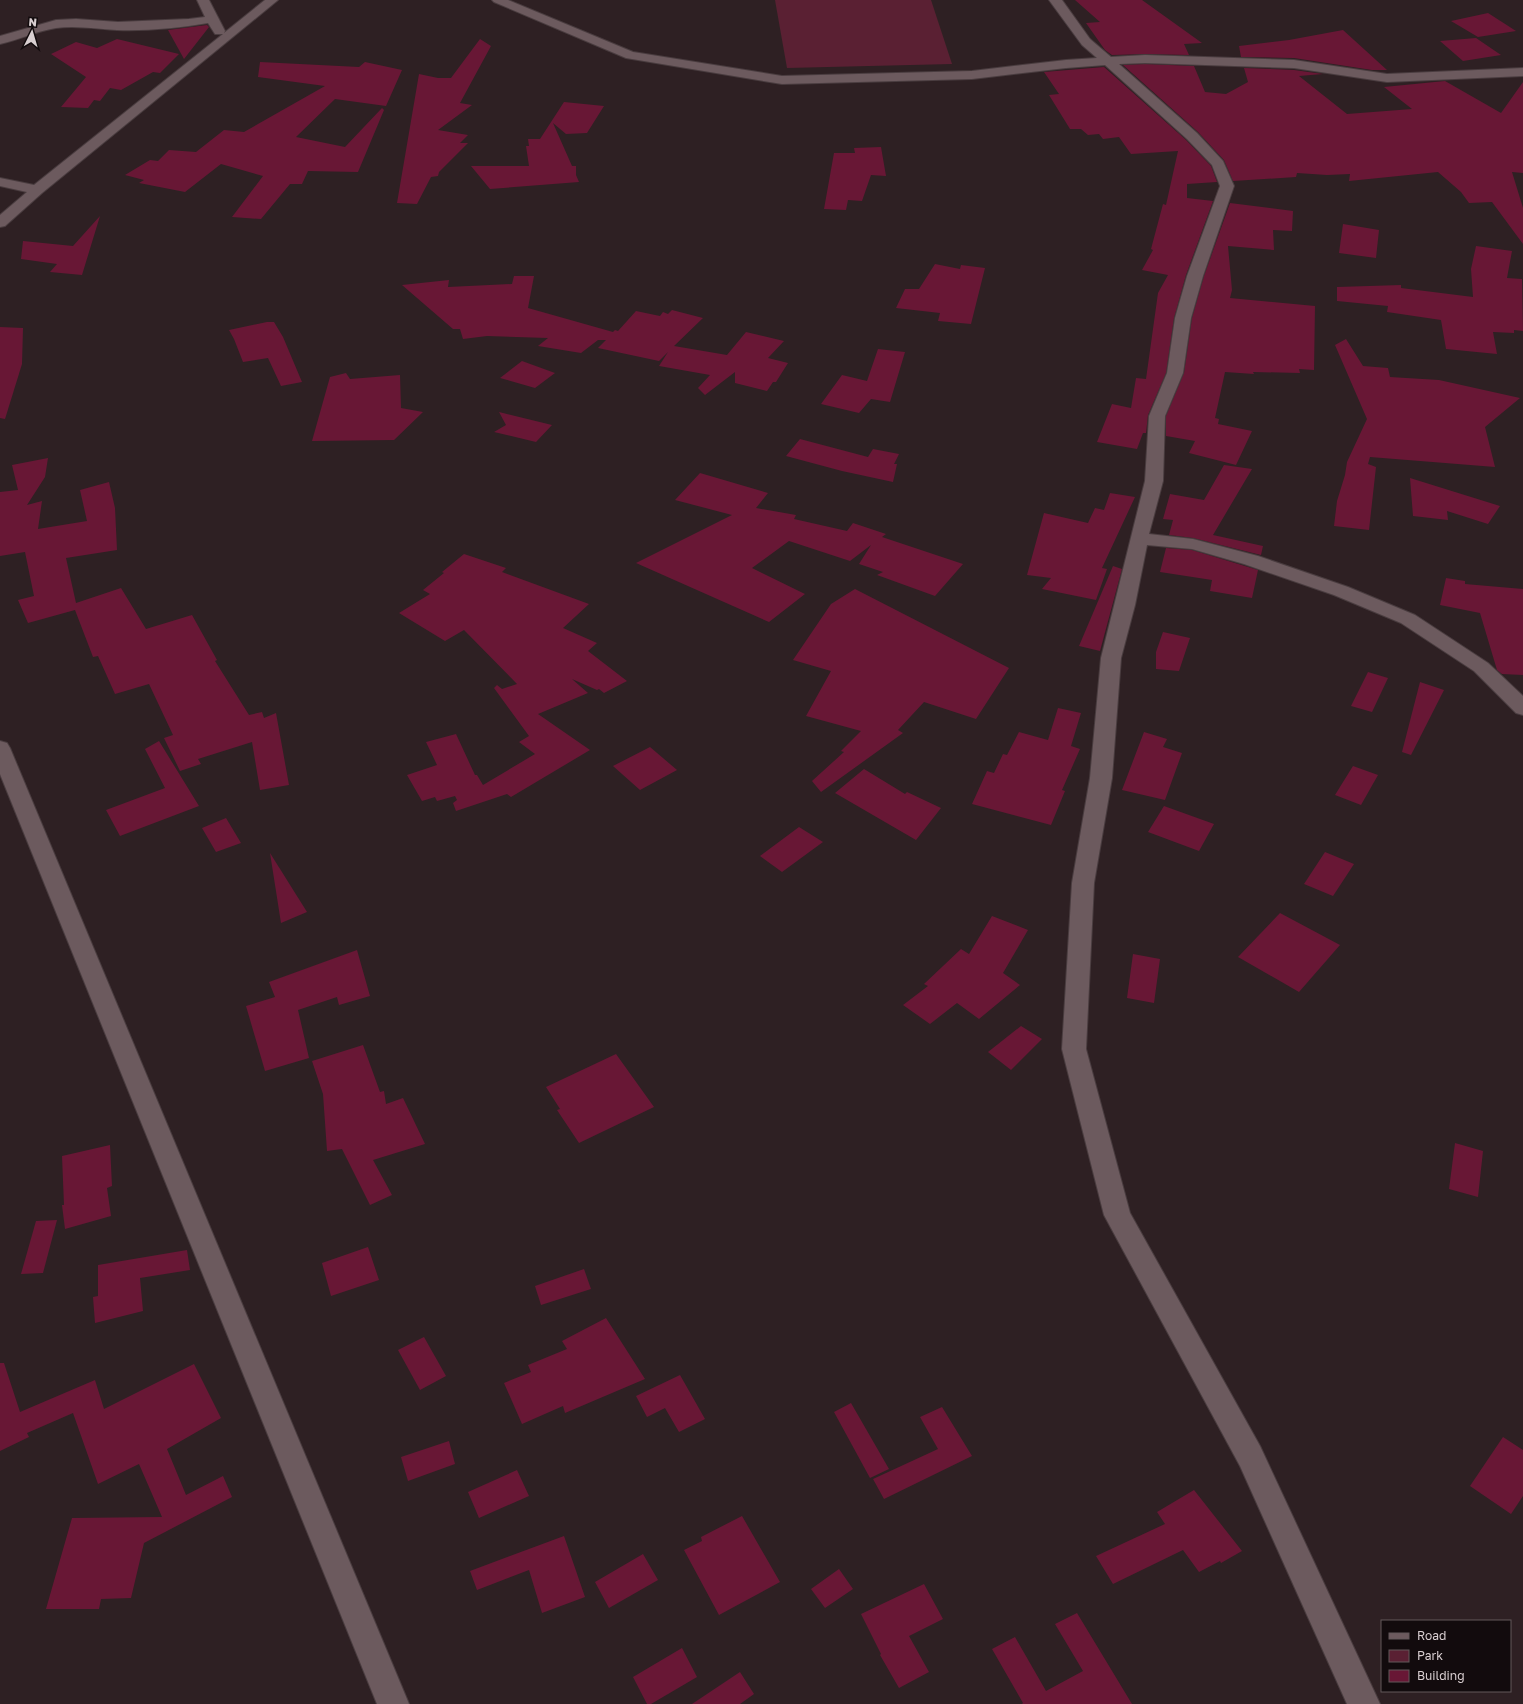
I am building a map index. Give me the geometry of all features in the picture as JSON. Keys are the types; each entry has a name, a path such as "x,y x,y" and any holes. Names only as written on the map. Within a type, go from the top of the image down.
{"street":[{"path":"203,0 212,19 224,38"},
{"path":"0,223 37,190 272,0"},
{"path":"498,0 630,55 782,80 972,75 1106,61 1145,59 1244,64 1294,64 1387,78 1523,72"},
{"path":"1055,0 1061,6 1086,42 1192,136 1218,164 1227,186 1195,276 1184,318 1175,373 1158,416 1154,480 1111,658 1101,778 1084,883 1074,1049 1117,1215 1250,1456 1364,1704"},
{"path":"0,40 56,24 76,23 118,26 189,23 212,19"},
{"path":"0,182 37,190"},
{"path":"1139,538 1193,544 1251,560 1341,591 1408,619 1481,666 1523,708"},
{"path":"0,748 393,1704"}],"green space":[{"path":"775,0 931,0 952,64 787,68"}],"building":[{"path":"1075,0 1142,0 1202,43 1184,44 1189,55 1112,55 1105,50 1086,23 1100,22"},
{"path":"1488,13 1516,31 1478,37 1451,21"},
{"path":"207,25 209,27 184,59 168,30"},
{"path":"1343,30 1387,70 1372,70 1294,58 1241,57 1239,46 1289,40"},
{"path":"1476,38 1501,55 1463,61 1440,41"},
{"path":"117,39 179,54 160,73 153,72 121,90 110,88 100,101 94,100 88,108 61,107 86,77 51,54 76,42 97,48"},
{"path":"480,39 491,46 460,103 472,105 438,130 468,135 460,143 468,143 439,172 438,176 431,177 417,204 397,203 419,74 438,78 451,78"},
{"path":"260,62 359,67 365,62 402,70 386,106 335,99 296,137 345,147 382,108 384,110 358,172 308,171 302,184 290,184 261,219 232,217 263,176 221,164 185,192 139,183 144,180 125,175 150,160 158,161 169,150 196,152 224,130 244,132 325,86 258,77"},
{"path":"1145,64 1194,66 1205,92 1226,94 1248,82 1244,68 1294,70 1323,74 1299,76 1347,114 1412,109 1384,87 1445,81 1501,113 1523,82 1523,173 1512,172 1523,208 1523,244 1492,202 1469,203 1461,192 1438,172 1349,181 1350,174 1327,175 1297,173 1296,177 1233,181 1224,160 1198,132 1123,65"},
{"path":"1104,67 1186,140 1211,166 1217,182 1187,184 1187,198 1213,201 1186,275 1174,318 1166,373 1148,415 1146,433 1143,433 1137,449 1097,442 1112,404 1131,408 1136,378 1146,379 1158,293 1168,275 1142,270 1153,250 1151,249 1163,204 1166,205 1178,151 1131,154 1119,137 1103,139 1099,134 1088,135 1081,129 1070,129 1049,95 1059,94 1044,72"},
{"path":"564,102 604,106 587,133 566,134 553,123 572,166 576,166 576,175 579,182 490,189 471,166 529,166 526,146 529,146 528,139 540,139"},
{"path":"881,147 886,176 871,175 862,201 848,200 846,210 824,209 834,153 855,153 854,148"},
{"path":"1230,203 1293,211 1292,231 1273,230 1274,250 1228,246 1232,290 1230,298 1315,306 1314,370 1299,369 1300,373 1253,372 1254,374 1225,372 1215,418 1219,419 1218,424 1252,431 1236,465 1189,453 1195,441 1166,436 1166,416 1184,373 1192,318 1204,276"},
{"path":"100,216 82,275 50,272 57,264 21,259 23,241 73,246"},
{"path":"1343,224 1379,230 1376,258 1339,253"},
{"path":"1476,246 1512,251 1507,278 1522,279 1523,331 1514,330 1514,333 1493,332 1497,354 1446,349 1441,320 1387,312 1388,306 1337,301 1337,287 1401,285 1401,288 1473,297 1471,269"},
{"path":"935,264 960,269 961,265 985,268 971,324 938,321 940,313 896,308 905,289 919,289"},
{"path":"514,276 534,276 528,308 613,332 615,330 618,331 636,311 660,316 663,312 668,314 672,310 703,318 674,346 727,355 746,332 784,341 768,358 788,363 776,382 773,382 767,391 735,383 735,372 705,395 698,388 710,375 659,366 668,352 659,361 598,348 606,340 598,340 581,353 538,346 548,338 487,336 463,339 460,329 453,329 402,285 449,280 448,287 512,284"},
{"path":"267,322 274,322 283,337 302,382 281,386 268,358 243,362 229,330"},
{"path":"0,327 23,328 22,364 5,419 0,418"},
{"path":"1346,339 1363,366 1388,368 1390,377 1439,380 1520,398 1485,427 1495,467 1370,457 1368,464 1376,467 1369,530 1334,526 1337,501 1345,475 1347,462 1367,419 1335,345"},
{"path":"878,349 905,352 890,402 871,399 859,413 821,404 842,375 867,381"},
{"path":"522,361 555,373 535,388 500,378"},
{"path":"346,373 350,379 400,375 401,408 423,412 394,440 312,441 330,377"},
{"path":"499,412 552,425 536,442 494,432 506,425"},
{"path":"800,439 868,457 873,449 899,454 894,464 897,464 893,482 842,471 786,456"},
{"path":"48,458 45,477 27,505 42,501 38,529 87,521 80,490 109,482 115,508 117,550 66,558 76,603 121,588 146,629 192,615 217,660 215,661 249,715 262,712 264,718 276,713 289,785 260,790 252,742 198,759 201,764 180,771 164,738 173,735 149,684 115,694 98,656 93,657 75,610 28,623 18,600 34,596 25,552 0,556 0,492 18,490 12,465"},
{"path":"1224,465 1252,469 1213,535 1263,546 1261,555 1193,538 1169,535 1173,520 1163,519 1170,494 1204,500"},
{"path":"700,473 768,493 756,508 796,515 794,519 847,531 853,523 886,534 882,537 963,564 935,596 877,575 883,572 859,564 871,545 850,561 789,541 752,568 805,594 769,622 636,563 732,515 675,500"},
{"path":"1410,478 1500,506 1488,524 1447,511 1448,520 1413,516"},
{"path":"1110,493 1135,497 1102,568 1107,569 1096,600 1042,589 1051,578 1027,575 1044,513 1088,523 1095,508 1104,510"},
{"path":"1166,548 1192,550 1258,570 1252,598 1210,591 1212,580 1160,572"},
{"path":"464,554 506,568 502,572 589,604 563,628 597,643 588,651 627,681 604,693 599,689 597,690 572,679 588,693 538,714 590,750 511,797 507,794 456,811 453,803 457,800 455,796 437,801 435,797 422,801 407,775 437,765 426,742 456,734 475,775 477,775 483,785 535,754 519,742 529,736 494,688 497,685 502,689 517,684 464,630 445,641 399,613 430,594 423,590"},
{"path":"1113,566 1122,569 1100,651 1079,646"},
{"path":"1446,578 1465,581 1465,584 1523,589 1523,675 1502,674 1497,670 1480,613 1440,605"},
{"path":"855,589 1009,668 976,719 924,702 898,730 903,733 821,792 812,781 844,752 841,751 861,731 806,716 831,671 793,660 831,604"},
{"path":"1163,632 1190,638 1179,671 1156,669 1156,652"},
{"path":"1368,672 1388,678 1372,712 1351,706"},
{"path":"1420,682 1444,690 1411,755 1402,752"},
{"path":"1058,708 1081,713 1071,746 1080,749 1062,790 1065,791 1051,825 972,804 987,771 994,773 1003,754 1007,755 1019,732 1048,740"},
{"path":"1144,732 1167,739 1163,747 1182,753 1165,800 1122,790"},
{"path":"159,741 199,806 120,836 106,810 165,788 145,749"},
{"path":"650,747 677,770 640,790 613,766"},
{"path":"1353,766 1378,775 1361,805 1335,795"},
{"path":"864,769 905,794 907,792 941,808 916,840 835,793"},
{"path":"1164,806 1214,824 1199,851 1148,832"},
{"path":"226,818 241,843 216,852 202,828"},
{"path":"799,827 823,842 782,872 760,856"},
{"path":"1325,852 1354,864 1333,896 1304,884"},
{"path":"270,853 307,912 281,923"},
{"path":"1280,913 1340,945 1299,992 1238,957"},
{"path":"992,916 1028,930 1003,973 1020,985 979,1019 957,1003 930,1024 903,1005 928,986 924,984 961,949 969,954"},
{"path":"357,950 370,996 339,1005 337,997 298,1010 309,1058 265,1071 246,1006 275,997 269,982"},
{"path":"1133,954 1160,959 1154,1003 1127,998"},
{"path":"1021,1026 1042,1039 1011,1070 988,1052"},
{"path":"363,1045 380,1092 384,1091 386,1104 403,1098 425,1144 373,1160 392,1195 370,1205 342,1149 327,1151 323,1094 312,1061"},
{"path":"616,1054 654,1107 579,1143 557,1110 560,1109 546,1087"},
{"path":"1455,1143 1483,1151 1478,1197 1449,1189"},
{"path":"110,1145 112,1186 107,1188 111,1216 65,1229 62,1205 64,1205 62,1156"},
{"path":"57,1220 43,1273 21,1274 36,1221"},
{"path":"368,1247 379,1280 331,1296 322,1263"},
{"path":"187,1250 190,1270 140,1278 143,1311 95,1323 93,1297 98,1296 98,1265"},
{"path":"584,1269 591,1289 541,1305 535,1286"},
{"path":"606,1318 645,1379 565,1413 563,1406 522,1424 504,1383 531,1372 528,1365 567,1349 562,1341"},
{"path":"424,1337 446,1376 420,1390 398,1350"},
{"path":"0,1363 4,1363 20,1412 95,1380 104,1409 194,1364 221,1418 167,1449 186,1495 223,1476 232,1497 144,1543 131,1598 101,1599 99,1609 46,1609 72,1518 162,1517 139,1464 98,1484 73,1413 27,1433 29,1437 0,1451"},
{"path":"680,1375 705,1419 679,1432 665,1408 647,1417 636,1396"},
{"path":"851,1403 889,1469 870,1478 834,1412"},
{"path":"942,1407 972,1456 884,1499 873,1479 938,1449 920,1417"},
{"path":"1503,1437 1523,1450 1523,1496 1511,1514 1470,1486"},
{"path":"449,1441 455,1464 408,1481 401,1457"},
{"path":"517,1470 529,1496 479,1518 468,1492"},
{"path":"1194,1490 1242,1551 1221,1563 1220,1561 1199,1572 1183,1550 1113,1584 1096,1556 1165,1524 1157,1512"},
{"path":"742,1516 780,1582 719,1615 684,1550 702,1541 701,1537"},
{"path":"564,1536 585,1597 542,1613 529,1570 477,1590 470,1571"},
{"path":"643,1554 658,1580 609,1608 595,1582"},
{"path":"839,1569 853,1589 825,1608 811,1589"},
{"path":"924,1584 943,1619 909,1636 929,1672 899,1688 880,1655 881,1654 861,1614"},
{"path":"1077,1613 1132,1704 1022,1704 1023,1703 992,1649 1015,1637 1046,1691 1083,1671 1055,1624"},
{"path":"682,1648 697,1677 651,1704 647,1704 633,1677"},
{"path":"740,1672 754,1694 740,1704 692,1704"}]}
